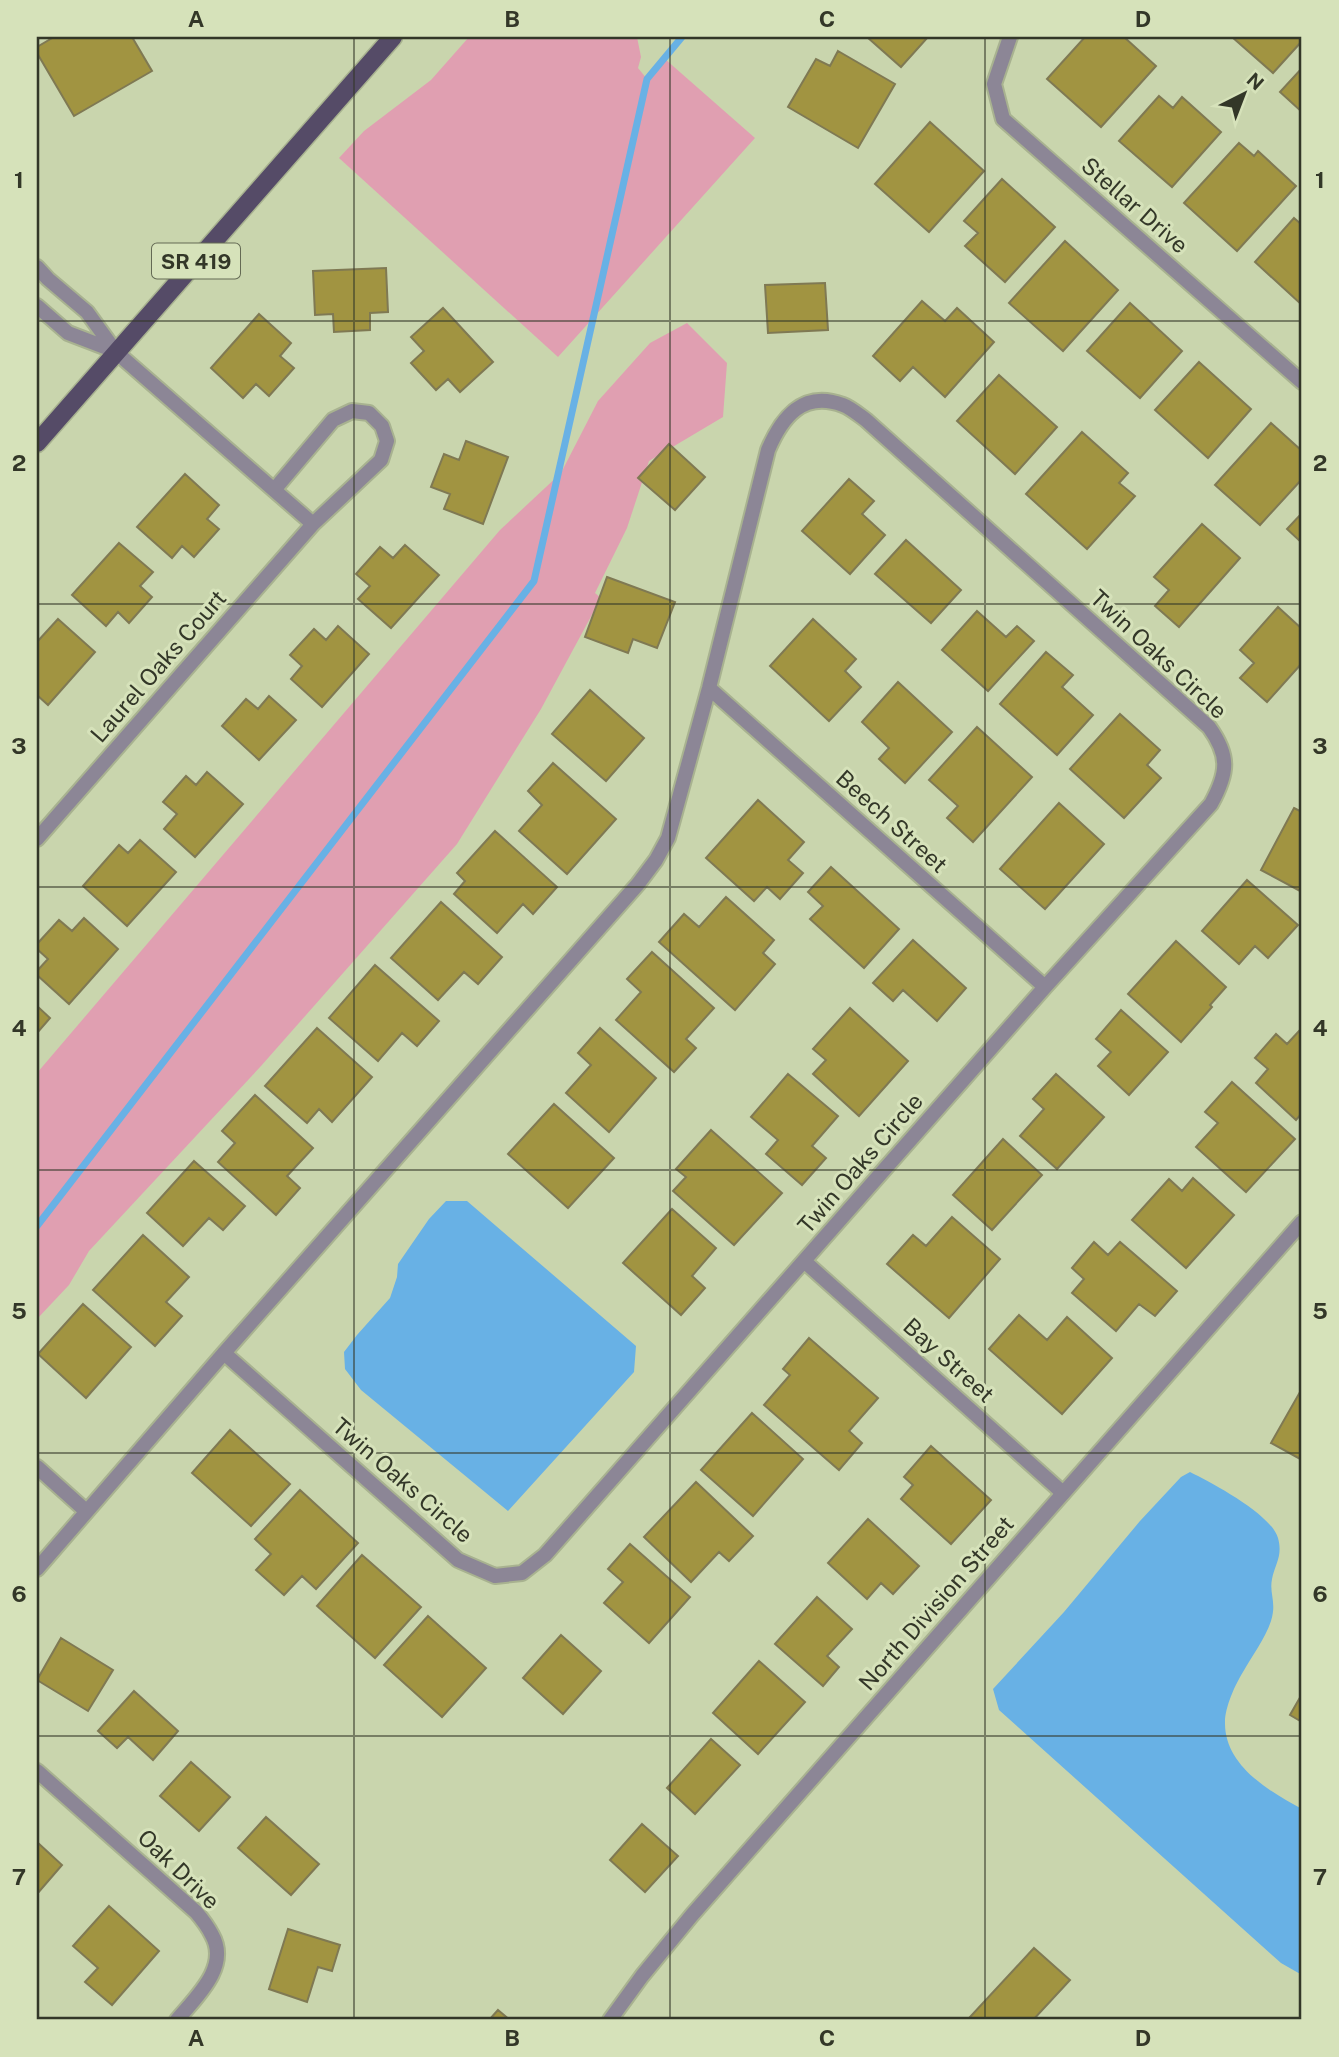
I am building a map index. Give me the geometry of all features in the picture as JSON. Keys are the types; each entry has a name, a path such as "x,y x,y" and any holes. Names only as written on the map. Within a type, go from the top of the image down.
{"main road":[{"name":"SR 419","path":"37,443 393,37"}],"street":[{"name":"Stellar Drive","path":"1010,37 994,84 1003,119 1302,382"},
{"path":"37,267 87,312 116,352 313,524"},
{"path":"37,306 68,333 116,352"},
{"name":"Twin Oaks Circle","path":"37,1569 86,1511 225,1353 638,884 656,860 668,838 709,688 768,450 776,430 789,414 808,401 830,401 845,405 866,420 1209,727 1220,742 1226,762 1222,784 1211,804 1045,987 545,1555 522,1573 495,1576 458,1560 225,1353"},
{"name":"Laurel Oaks Court","path":"37,839 313,524 381,460 387,441 382,426 369,413 352,411 333,420 274,490"},
{"name":"Beech Street","path":"709,688 1045,987"},
{"name":"North Division Street","path":"610,2020 692,1915 1302,1222"},
{"name":"Bay Street","path":"804,1261 1063,1493"},
{"path":"37,1467 86,1511"},
{"name":"Oak Drive","path":"37,1772 196,1912 214,1937 218,1961 206,1985 177,2020"}],"shaded area":[{"path":"469,37 637,37 641,57 638,68 647,79 665,59 755,138 558,357 339,158 364,131 431,80"},
{"path":"687,323 727,363 723,417 649,461 627,528 595,593 601,598 541,709 457,844 261,1066 89,1251 69,1285 37,1319 37,1073 500,530 561,473 598,401 650,343"}],"water":[{"path":"446,1201 467,1201 636,1346 634,1372 508,1511 361,1390 345,1369 344,1352 390,1298 398,1264 429,1219"},
{"path":"1190,1472 1253,1509 1278,1538 1279,1555 1271,1584 1271,1621 1234,1690 1225,1722 1232,1751 1240,1764 1263,1785 1302,1809 1302,1975 1281,1963 999,1710 993,1689 1064,1612 1140,1521 1181,1477"}],"building":[{"path":"54,37 132,37 152,71 74,116 37,53 37,47"},
{"path":"867,37 928,37 901,67"},
{"path":"1085,37 1124,37 1156,66 1101,127 1047,79"},
{"path":"1232,37 1302,37 1302,41 1273,73"},
{"path":"838,51 895,84 858,148 788,107 816,59 830,66"},
{"path":"1302,68 1302,112 1280,92"},
{"path":"1159,96 1173,108 1182,97 1221,132 1172,187 1119,141"},
{"path":"930,122 984,171 929,232 875,184"},
{"path":"1239,143 1254,156 1258,151 1296,186 1237,251 1184,203"},
{"path":"1002,179 1055,227 1005,282 965,246 978,233 964,221"},
{"path":"1294,218 1302,225 1302,305 1255,262"},
{"path":"1065,241 1118,290 1063,351 1009,303"},
{"path":"386,268 388,312 370,313 370,330 334,332 333,314 315,315 313,271"},
{"path":"825,283 828,330 768,333 765,285"},
{"path":"922,301 945,321 957,308 994,342 945,397 913,367 900,381 873,356"},
{"path":"1130,303 1182,351 1140,398 1087,351"},
{"path":"443,308 493,362 460,392 448,379 436,390 411,363 424,351 411,337"},
{"path":"259,314 291,343 280,356 294,368 269,396 256,384 243,398 211,368"},
{"path":"1199,362 1251,409 1208,458 1155,410"},
{"path":"999,375 1057,427 1015,474 957,421"},
{"path":"1271,423 1302,451 1302,479 1260,525 1215,485"},
{"path":"1082,432 1128,473 1119,483 1135,496 1087,549 1026,494"},
{"path":"466,441 508,457 483,524 444,509 450,494 431,487 444,454 459,460"},
{"path":"669,444 705,477 675,510 638,478"},
{"path":"185,474 219,505 207,519 219,529 194,557 182,546 172,558 137,527"},
{"path":"849,479 874,501 862,514 885,535 850,574 802,531"},
{"path":"1302,513 1302,543 1287,529"},
{"path":"1202,524 1240,558 1179,627 1155,606 1169,590 1154,577"},
{"path":"906,540 961,590 931,623 875,574"},
{"path":"119,543 153,572 140,586 152,597 129,623 118,612 106,626 72,595"},
{"path":"405,545 439,575 391,628 358,599 370,586 356,574 380,547 393,558"},
{"path":"607,577 675,602 657,648 633,639 628,653 585,637"},
{"path":"1278,607 1302,629 1302,663 1267,702 1240,678 1254,663 1240,650"},
{"path":"977,611 1006,637 1017,626 1034,641 988,691 942,650"},
{"path":"58,619 95,652 48,705 37,695 37,642"},
{"path":"813,619 856,659 845,671 861,687 829,721 770,666"},
{"path":"338,626 369,654 322,707 291,679 302,666 290,655 314,629 326,640"},
{"path":"1046,652 1073,675 1062,687 1093,715 1057,755 1000,704"},
{"path":"898,682 952,732 905,783 879,759 889,748 862,722"},
{"path":"590,690 644,738 606,781 552,734"},
{"path":"269,696 296,720 259,760 222,726 246,699 258,709"},
{"path":"1120,714 1160,750 1147,765 1161,778 1124,818 1070,769"},
{"path":"977,727 1032,777 973,842 947,818 958,806 929,780"},
{"path":"553,763 616,819 567,874 519,831 542,805 528,791"},
{"path":"207,772 243,804 195,857 164,829 177,814 163,802 186,776 196,785"},
{"path":"758,800 804,842 788,860 803,873 780,899 767,887 754,901 706,858"},
{"path":"1059,803 1104,844 1045,909 1000,869"},
{"path":"1294,808 1302,812 1302,892 1261,870"},
{"path":"495,831 557,887 533,914 523,904 497,933 454,894 465,881 457,873"},
{"path":"140,840 176,872 127,926 83,886 119,845 128,853"},
{"path":"831,867 899,929 864,968 810,919 823,906 808,892"},
{"path":"1247,880 1298,925 1268,958 1255,946 1239,964 1202,931"},
{"path":"726,897 774,940 763,953 775,964 735,1010 659,942 684,914 699,927"},
{"path":"441,902 502,957 478,984 464,972 438,1000 391,958"},
{"path":"84,918 118,949 69,1004 37,975 37,971 48,959 37,949 37,944 59,920 72,931"},
{"path":"913,940 966,988 937,1021 903,990 893,1001 873,983"},
{"path":"1176,941 1226,987 1181,1042 1128,994"},
{"path":"652,952 714,1008 686,1039 696,1048 674,1072 616,1020 641,992 627,979"},
{"path":"375,965 439,1021 417,1046 402,1033 378,1061 329,1018"},
{"path":"37,1006 50,1018 37,1033"},
{"path":"850,1008 908,1061 859,1116 813,1074 826,1060 813,1049"},
{"path":"1121,1010 1168,1052 1129,1095 1098,1066 1111,1052 1096,1039"},
{"path":"317,1028 372,1077 332,1122 319,1109 307,1123 265,1086"},
{"path":"600,1028 656,1078 609,1132 566,1093 591,1065 578,1053"},
{"path":"1300,1030 1302,1113 1296,1120 1256,1083 1268,1069 1255,1058 1276,1034 1287,1044"},
{"path":"788,1074 838,1116 812,1146 826,1158 802,1185 766,1154 778,1140 751,1117"},
{"path":"1056,1074 1104,1117 1057,1169 1020,1136 1044,1109 1033,1099"},
{"path":"1232,1082 1295,1139 1246,1192 1196,1147 1218,1123 1205,1112"},
{"path":"255,1095 313,1148 287,1176 300,1188 276,1215 218,1162 235,1143 222,1131"},
{"path":"554,1104 614,1158 568,1208 508,1154"},
{"path":"711,1130 782,1193 734,1245 673,1191 686,1177 676,1169"},
{"path":"1003,1139 1042,1175 992,1230 953,1195"},
{"path":"194,1161 245,1206 223,1230 209,1218 183,1246 147,1213"},
{"path":"1193,1178 1234,1215 1186,1268 1132,1220 1169,1179 1182,1191"},
{"path":"672,1209 716,1248 692,1276 705,1288 681,1315 623,1263"},
{"path":"952,1217 1000,1259 949,1318 887,1264 913,1235 926,1246"},
{"path":"143,1235 189,1277 166,1302 182,1316 155,1346 93,1290"},
{"path":"1094,1242 1108,1255 1120,1242 1177,1291 1155,1316 1139,1304 1116,1331 1072,1293 1084,1279 1072,1268"},
{"path":"83,1304 131,1347 86,1398 38,1354"},
{"path":"1019,1315 1047,1340 1067,1317 1112,1358 1062,1414 989,1349"},
{"path":"809,1338 878,1398 849,1431 862,1443 839,1470 764,1405 790,1375 783,1369"},
{"path":"1300,1392 1302,1393 1302,1460 1271,1443"},
{"path":"752,1413 803,1459 753,1516 701,1470"},
{"path":"230,1430 290,1484 251,1526 192,1473"},
{"path":"931,1446 991,1500 951,1544 901,1499 913,1485 904,1477"},
{"path":"696,1482 753,1536 729,1561 719,1552 691,1582 644,1537"},
{"path":"300,1490 358,1543 316,1589 302,1576 284,1595 256,1570 271,1554 255,1539"},
{"path":"868,1519 919,1566 893,1594 881,1583 867,1599 828,1563"},
{"path":"630,1544 690,1597 649,1643 604,1603 623,1582 608,1569"},
{"path":"362,1555 421,1607 375,1658 317,1606"},
{"path":"817,1597 852,1629 827,1656 839,1667 823,1686 775,1644"},
{"path":"428,1616 486,1668 442,1717 384,1665"},
{"path":"561,1635 601,1671 563,1714 523,1678"},
{"path":"61,1638 113,1670 88,1711 37,1680"},
{"path":"759,1661 805,1702 758,1754 713,1713"},
{"path":"134,1691 178,1731 153,1760 128,1737 117,1748 98,1731"},
{"path":"1302,1694 1302,1722 1290,1715"},
{"path":"711,1739 740,1765 695,1814 667,1788"},
{"path":"191,1762 230,1797 199,1831 160,1796"},
{"path":"266,1817 319,1864 291,1895 238,1848"},
{"path":"642,1824 678,1856 645,1892 610,1860"},
{"path":"37,1842 62,1865 37,1894"},
{"path":"109,1906 159,1951 112,2005 85,1982 98,1968 73,1946"},
{"path":"288,1929 340,1945 332,1971 318,1967 307,2002 269,1989"},
{"path":"1034,1948 1070,1980 1033,2020 973,2020 970,2017"},
{"path":"498,2010 510,2020 489,2020"}],"waterway":[{"path":"37,1226 534,581 647,79 682,37"}]}
